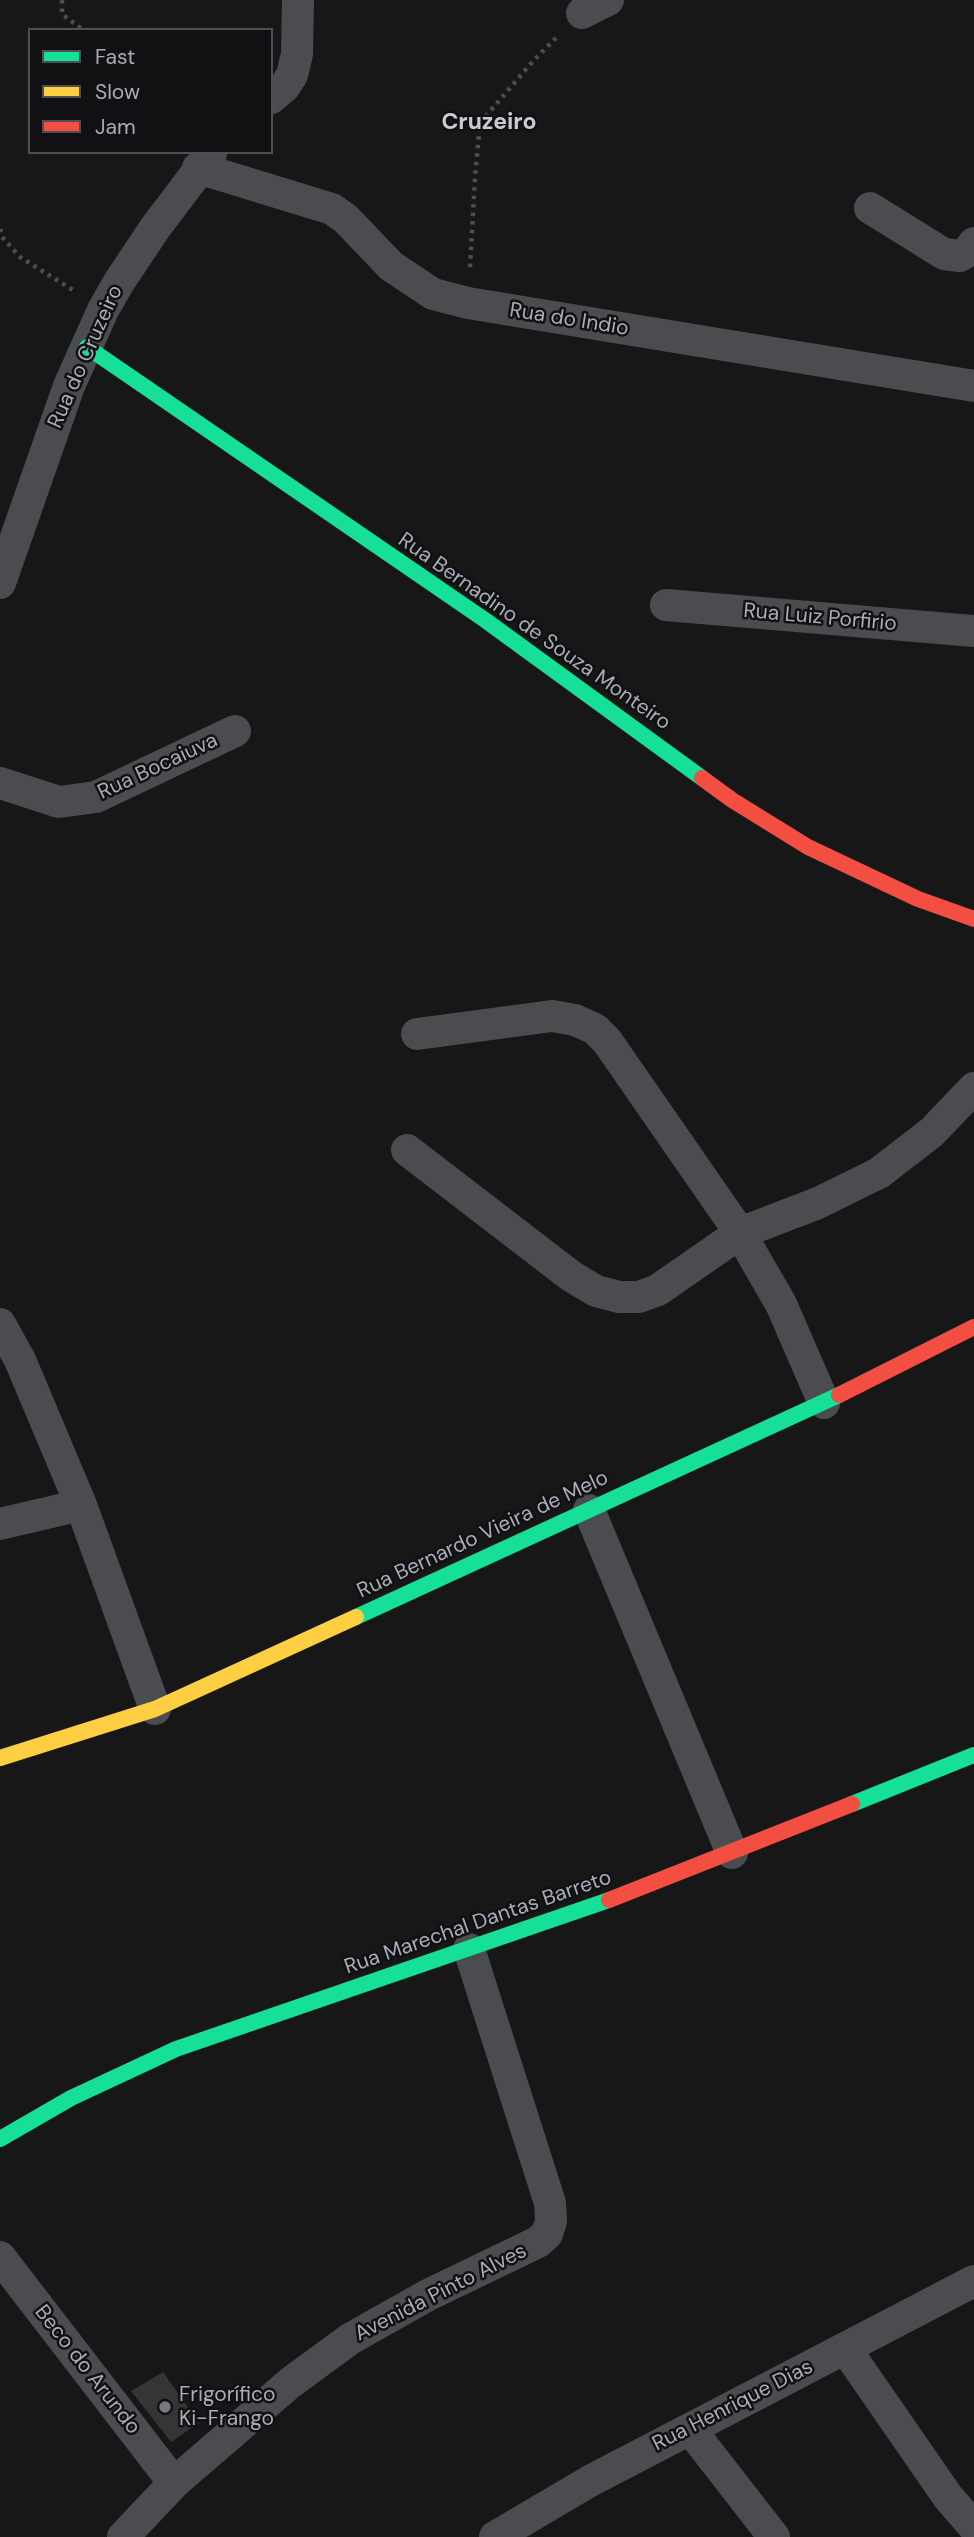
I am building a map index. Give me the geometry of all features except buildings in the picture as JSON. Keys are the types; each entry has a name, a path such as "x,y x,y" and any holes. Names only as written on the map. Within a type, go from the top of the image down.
{"street":[{"path":"278,92 292,75 297,54 298,0"},
{"name":"Rua do Indio","path":"205,160 332,209 346,219 391,265 433,294 468,303 974,386"},
{"name":"Rua do Cruzeiro","path":"0,583 69,386 103,310 126,271 205,160"},
{"path":"870,208 944,254 960,256 974,243"},
{"name":"Rua Bernadino de Souza Monteiro","path":"87,347 485,620 732,800 808,847 918,899 974,919"},
{"name":"Rua Luiz Porfirio","path":"666,605 974,631"},
{"name":"Rua Bocaiuva","path":"0,783 59,802 96,797 235,731"},
{"path":"417,1034 552,1016 575,1020 595,1029 607,1041 740,1233 781,1304 824,1403"},
{"path":"407,1150 481,1205 548,1261 596,1291 619,1297 639,1297 657,1290 740,1233 818,1203 879,1173 932,1132 974,1088"},
{"path":"0,1324 20,1360 82,1505 155,1709"},
{"name":"Rua Bernardo Vieira de Melo","path":"0,1758 155,1709 824,1403 974,1327"},
{"path":"0,1524 82,1505"},
{"path":"589,1510 732,1853"},
{"name":"Rua Marechal Dantas Barreto","path":"0,2139 71,2098 176,2049 598,1904 974,1755"},
{"name":"Avenida Pinto Alves","path":"123,2537 174,2483 290,2383 350,2339 428,2295 538,2242 547,2234 551,2221 550,2203 469,1949"},
{"name":"Beco do Arundo","path":"0,2257 174,2483"},
{"name":"Rua Henrique Dias","path":"495,2537 590,2481 974,2281"},
{"path":"845,2348 947,2497 974,2527"},
{"path":"690,2429 774,2537"}],"path":[{"path":"62,0 62,14 80,28"},
{"path":"468,303 480,122 534,60 595,6"},
{"path":"0,229 2,237 20,257 103,310"}],"traffic: fast":[{"path":"87,347 485,620 702,778"},
{"path":"356,1617 839,1395"},
{"path":"852,1804 974,1755"},
{"path":"0,2139 71,2098 176,2049 609,1900"}],"traffic: slow":[{"path":"0,1758 155,1709 356,1617"}],"traffic: jam":[{"path":"702,778 808,847 918,899 974,919"},
{"path":"839,1395 974,1327"},
{"path":"609,1900 852,1804"}],"place":[{"name":"Frigorífico Ki-Frango","path":"165,2407"}],"district":[{"name":"Cruzeiro","path":"489,123"}]}
